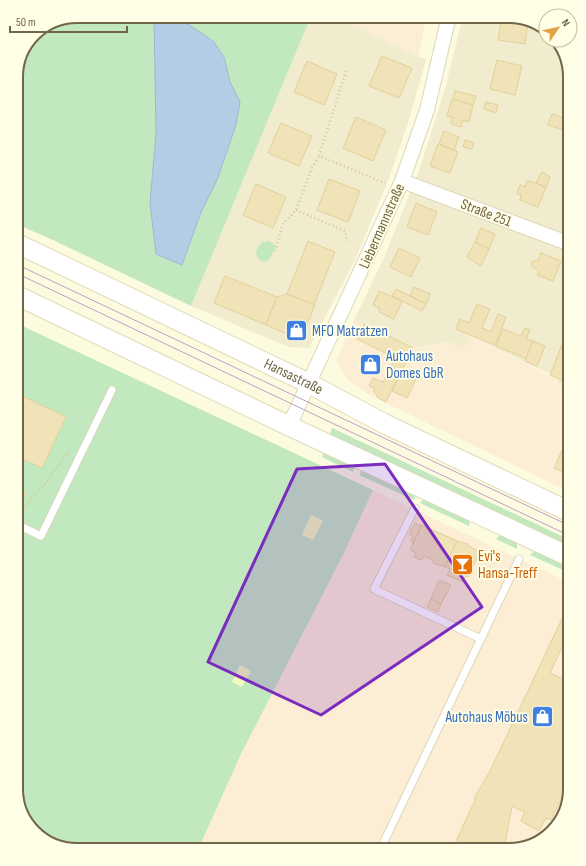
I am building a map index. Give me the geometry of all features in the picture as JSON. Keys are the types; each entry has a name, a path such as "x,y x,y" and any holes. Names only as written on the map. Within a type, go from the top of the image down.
{"main road":[{"name":"Hansastraße","path":"23,246 308,383 392,427 563,509"},
{"path":"23,298 288,426 563,553"}],"street":[{"name":"Liebermannstraße","path":"288,426 400,185 427,110 447,23"},
{"name":"Straße 251","path":"400,185 563,242"}],"lane":[{"path":"23,527 42,536 112,390"},
{"path":"415,508 374,589 481,639"},
{"path":"383,843 519,559"}],"path":[{"path":"275,251 283,224 296,210 311,170 318,156 346,71"},
{"path":"318,156 400,185"},
{"path":"296,210 345,231 347,242"},
{"path":"23,508 44,485 70,448"}],"highlighted area":[{"path":"385,464 482,607 321,715 208,662 297,469"}],"shaded area":[{"path":"77,23 308,23 191,306 23,227 23,73 29,53 41,36 60,26"},
{"path":"308,23 348,23 426,60 407,126 389,178 356,258 309,348 289,347 191,306"},
{"path":"348,23 425,23 418,57"},
{"path":"461,23 513,23 526,26 538,32 538,48 555,48 559,56 563,70 563,388 557,385 559,379 470,336 463,350 449,342 413,348 354,320 383,260 419,171 445,89"},
{"path":"269,241 276,246 269,260 263,262 256,255 256,253 262,242"},
{"path":"354,320 413,348 449,342 463,350 470,336 558,380 557,386 563,389 563,489 375,398 348,380 336,360"},
{"path":"23,326 373,490 343,555 241,754 201,843 73,843 50,836 34,822 30,816 23,796"},
{"path":"332,428 563,537 563,545 342,441 330,435"},
{"path":"325,451 356,465 353,472 322,457"},
{"path":"363,468 416,493 414,500 359,475"},
{"path":"373,490 563,580 563,796 556,816 542,832 530,839 516,843 201,843 241,754 343,555"},
{"path":"425,498 470,519 469,526 420,503"},
{"path":"502,533 517,541 517,549 496,539"},
{"path":"536,550 563,563 563,570 530,555"}],"sand":[{"path":"311,515 323,521 313,540 302,535"},
{"path":"240,665 251,671 242,687 232,682"}],"water":[{"path":"154,23 186,23 213,41 224,57 230,82 240,102 236,125 217,180 201,212 182,265 156,254 150,203 156,134"}],"building":[{"path":"501,23 513,23 527,27 525,44 498,40"},
{"path":"382,56 412,68 399,98 369,86"},
{"path":"497,60 522,66 515,95 490,89"},
{"path":"307,61 337,74 324,105 294,92"},
{"path":"455,91 476,96 473,105 453,100"},
{"path":"452,99 473,105 469,122 463,120 461,127 451,124 452,117 447,116"},
{"path":"486,102 498,105 496,113 484,109"},
{"path":"552,114 563,118 563,130 548,125"},
{"path":"356,117 386,130 373,161 343,148"},
{"path":"281,123 312,136 299,166 268,153"},
{"path":"444,131 459,137 454,150 439,144"},
{"path":"465,140 474,143 472,149 463,147"},
{"path":"438,144 458,152 450,173 430,166"},
{"path":"542,172 550,177 546,187 536,183"},
{"path":"329,179 360,191 348,222 317,210"},
{"path":"527,180 546,187 538,207 520,200 521,195 517,194 520,185 525,187"},
{"path":"256,184 286,197 273,228 243,215"},
{"path":"416,203 437,212 428,235 407,227"},
{"path":"481,228 495,234 489,249 475,242"},
{"path":"308,241 335,252 314,305 287,294"},
{"path":"475,242 489,249 481,266 467,257"},
{"path":"399,248 420,258 411,277 390,267"},
{"path":"541,253 561,261 553,281 537,275 539,271 531,266 533,261 538,261"},
{"path":"225,276 277,297 266,325 214,303"},
{"path":"414,287 430,294 426,304 410,296"},
{"path":"396,289 426,304 422,311 392,296"},
{"path":"379,291 402,301 394,319 379,312 380,309 373,305"},
{"path":"287,294 315,305 301,340 266,325 277,297"},
{"path":"477,304 490,309 482,328 491,332 498,314 506,317 495,345 456,329 460,319 469,323"},
{"path":"364,324 413,348 386,402 377,397 374,392 375,389 369,386 373,378 383,382 395,358 357,339"},
{"path":"525,328 530,330 526,339 533,341 527,359 496,346 503,329 521,336"},
{"path":"533,341 545,346 537,366 525,361"},
{"path":"563,342 563,381 550,375"},
{"path":"402,370 417,377 407,398 392,391"},
{"path":"23,396 66,417 42,468 23,459"},
{"path":"563,448 563,472 554,468"},
{"path":"23,492 26,493 23,499"},
{"path":"415,523 421,526 413,543 411,541 413,536 409,534"},
{"path":"422,525 457,541 445,567 433,563 434,561 424,556 422,560 414,557 416,553 410,550"},
{"path":"457,541 468,544 467,545 480,552 468,577 466,576 463,582 447,575 450,569 445,567"},
{"path":"439,580 451,585 441,604 431,599"},
{"path":"431,599 441,604 438,612 427,607"},
{"name":"Autohaus Möbus","path":"563,617 563,645 550,673 563,679 563,795 551,820 546,818 539,831 521,821 525,812 512,806 505,843 455,843 476,798 474,798 489,773"}],"tram line":[{"path":"23,267 563,523"},
{"path":"23,276 563,533"}],"place":[{"name":"MFO Matratzen","path":"297,331"},
{"name":"Autohaus Domes GbR","path":"371,365"},
{"name":"Evi's Hansa-Treff","path":"462,565"},
{"name":"Autohaus Möbus","path":"543,717"}]}
